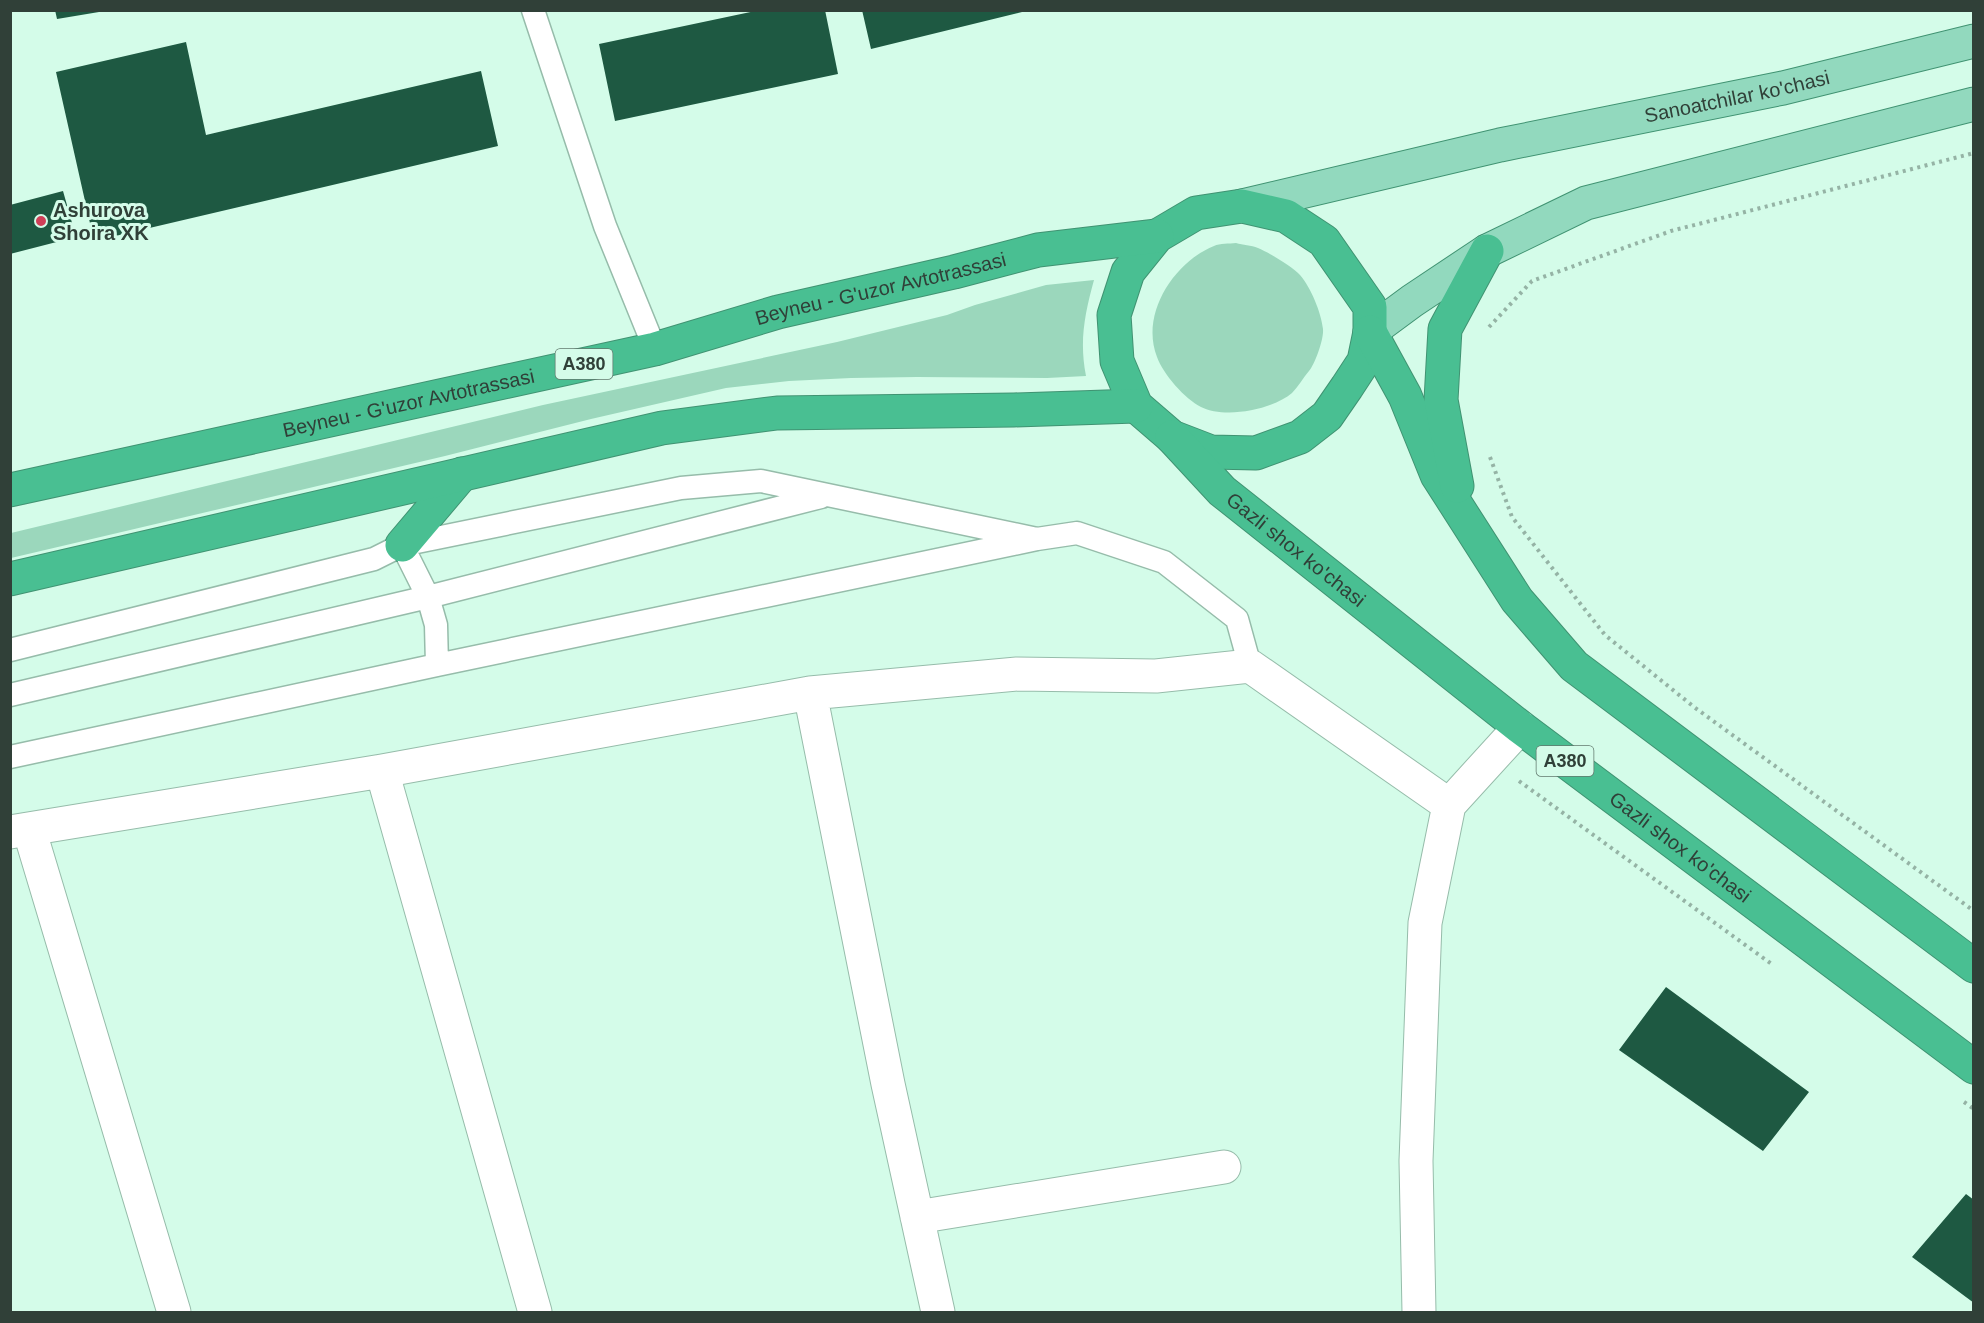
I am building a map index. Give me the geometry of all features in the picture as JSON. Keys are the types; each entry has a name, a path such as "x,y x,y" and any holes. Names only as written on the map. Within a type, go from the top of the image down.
{"highway":[{"path":"1242,206 1286,216 1324,241 1370,307 1370,332 1364,361 1347,387 1327,416 1300,437 1257,453 1211,452 1172,437 1136,406 1117,361 1114,315 1128,272 1157,236 1196,213 1242,206"},
{"name":"Beyneu - G'uzor Avtotrassasi","path":"10,490 655,349 778,312 954,272 1038,250 1157,236"},
{"path":"1466,520 1454,473 1441,400 1445,329 1487,251"},
{"path":"1370,332 1405,396 1437,475 1517,600 1575,666 1974,966"},
{"path":"10,579 662,428 777,412 1014,410 1136,406"},
{"name":"Gazli shox ko'chasi","path":"1172,437 1222,491 1520,727 1974,1067"},
{"path":"402,545 462,474"}],"main road":[{"name":"Sanoatchilar ko'chasi","path":"1242,206 1500,145 1783,88 1974,40"},
{"path":"1370,332 1487,251 1586,203 1974,104"}],"street":[{"path":"174,1312 20,831 382,771 810,693 1017,674 1156,676 1250,666 1449,805"},
{"path":"810,693 888,1084 938,1312"},
{"path":"1419,1312 1416,1161 1425,923 1449,805 1520,727"},
{"path":"382,771 535,1312"},
{"path":"917,1217 1224,1167"}],"lane":[{"path":"533,10 605,225 655,349"},
{"path":"10,650 374,559 402,545 681,488 761,481 1037,539"},
{"path":"10,695 429,597 829,495"},
{"path":"10,757 1037,539 1077,533 1164,562 1237,619 1250,666"},
{"path":"402,545 429,597 436,625 437,665"}],"path":[{"path":"1485,331 1533,281 1671,231 1974,153"},
{"path":"1489,453 1512,517 1605,635 1694,707 1974,911"},
{"path":"1519,781 1781,970"},
{"path":"1964,1102 1974,1109"}],"green space":[{"path":"1236,243 1262,250 1300,275 1315,300 1323,333 1314,363 1292,393 1273,404 1248,411 1211,411 1195,403 1169,378 1157,357 1153,341 1153,324 1164,291 1186,264 1214,246"},
{"path":"1094,280 1084,327 1083,351 1086,376 851,378 789,381 726,388 11,558 11,533 543,405 837,342 947,315 1046,285"}],"building":[{"path":"55,10 99,10 99,12 57,19"},
{"path":"760,10 825,10 838,74 615,121 599,44"},
{"path":"862,10 1026,10 1026,11 871,49"},
{"path":"186,42 206,135 481,71 498,146 94,241 56,72"},
{"name":"Ashurova Shoira XK","path":"63,191 76,237 10,254 10,205"},
{"path":"1666,987 1809,1092 1763,1151 1619,1050"},
{"path":"1966,1194 1974,1200 1974,1303 1912,1257"}],"place":[{"name":"Ashurova Shoira XK","path":"41,221"}]}
